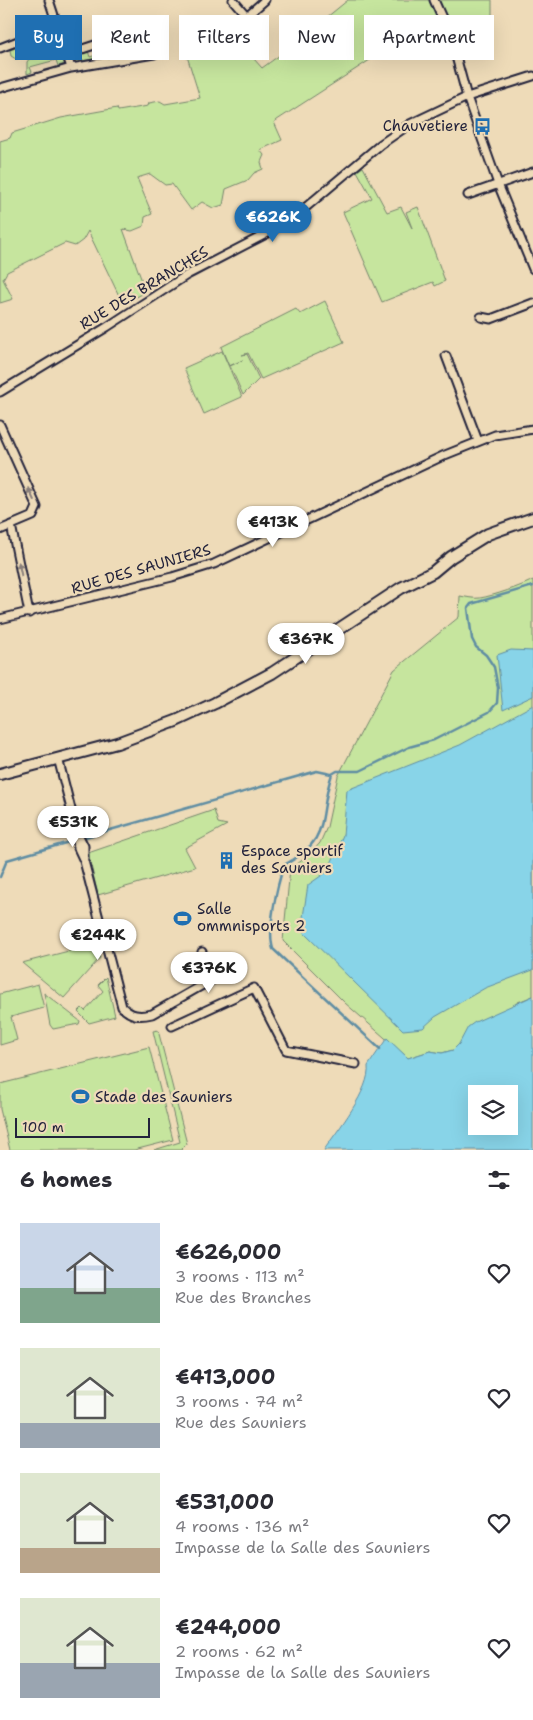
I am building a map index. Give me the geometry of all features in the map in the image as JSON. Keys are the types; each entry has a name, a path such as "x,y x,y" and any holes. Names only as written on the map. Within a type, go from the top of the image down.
{"street":[{"path":"49,0 54,15"},
{"path":"233,0 245,14 249,14 265,0"},
{"path":"434,0 451,38 468,96 498,184 533,269"},
{"path":"0,88 71,68 154,54 158,50 158,45 150,27 82,49"},
{"path":"0,48 15,42"},
{"path":"68,60 71,68"},
{"name":"RUE DES BRANCHES","path":"0,392 130,313 187,275 268,233 299,213 381,144 410,124 468,96 533,76"},
{"path":"468,195 533,172"},
{"path":"481,317 491,319 533,303"},
{"path":"446,356 478,441"},
{"path":"0,425 37,507 33,516 0,530"},
{"name":"RUE DES SAUNIERS","path":"0,620 172,577 214,564 349,499 478,441 509,432 533,429"},
{"path":"0,774 117,743 146,733 245,688 401,588 433,572 451,557 488,534 533,518"},
{"path":"11,525 29,613"},
{"path":"58,758 77,832 78,848 84,861 122,1007 130,1014 142,1016 152,1014 215,978 202,952"},
{"path":"172,1026 254,988 286,1050 356,1064"}],"green space":[{"path":"348,0 431,0 437,15 364,15 364,60 370,60 274,122 282,140 260,150 264,155 261,162 263,169 254,173 248,180 226,189 223,205 213,208 202,202 191,210 172,184 165,185 150,174 137,178 152,214 145,217 144,226 132,231 123,229 146,292 123,304 88,231 83,240 75,246 65,243 7,272 3,279 13,299 0,303 0,141 10,138 12,133 61,118 117,108 118,111 148,106 149,103 160,101 165,104 200,98 188,60 255,60 262,68 279,55 279,60 354,60 354,15 330,15"},
{"path":"438,0 492,0 492,15 442,15"},
{"path":"15,48 15,58 11,56 10,50"},
{"path":"88,51 90,57 92,56 92,59 77,62 73,60 82,60 82,53"},
{"path":"28,60 56,60 30,67 32,72 27,74"},
{"path":"56,60 64,60 65,64 58,66"},
{"path":"363,167 387,212 401,207 412,228 406,212 418,207 445,281 435,286 433,282 382,302 343,212 372,198 357,171"},
{"path":"325,301 344,342 261,379 248,353 242,355 247,354 259,379 243,395 230,366 243,360 229,366 221,347 296,309 300,314"},
{"path":"222,351 242,397 204,414 184,368"},
{"path":"533,580 533,996 518,1002 453,1050 442,1053 430,1051 408,1058 345,1003 283,941 290,869 308,856 320,843 327,827 338,776 394,670 459,617 460,596 486,597"},
{"path":"214,810 218,823 227,825 185,848 195,867 98,895 88,853"},
{"path":"96,944 100,958 64,998 22,963"},
{"path":"106,977 115,1016 89,1023 78,1012 82,1008 85,1011 103,991 98,985"},
{"path":"38,984 44,1008 11,1017 17,1040 0,1045 0,994"},
{"path":"44,993 80,1021 79,1024 53,1029 50,1025"},
{"path":"158,1030 187,1144 181,1150 154,1150 180,1142 153,1031"},
{"name":"Stade des Sauniers","path":"149,1047 173,1140 134,1150 10,1150 0,1109 0,1084"}],"water":[{"path":"511,650 533,651 533,696 503,710 497,655"},
{"path":"533,705 533,970 485,988 435,1017 423,1028 403,1030 304,933 303,917 308,885 328,871 343,835 347,790 460,745"},
{"path":"533,996 533,1150 324,1150 359,1098 368,1075 368,1066 387,1038 408,1058 430,1051 442,1053 453,1050 459,1044 468,1027"}],"waterway":[{"path":"380,1049 273,949 271,941 272,919 278,884 284,865 300,855 317,836 321,826 332,774 337,771 360,771 409,747 434,740 489,712 497,703 498,688 494,667 486,655 476,647 472,639 468,608 471,604 533,586"},
{"path":"82,838 317,771 331,774"},
{"path":"0,877 7,860 76,840"}],"place":[{"name":"Chauvetiere","path":"482,126"},
{"name":"Espace sportif des Sauniers","path":"227,860"},
{"name":"Salle ommnisports 2","path":"183,918"},
{"name":"Stade des Sauniers","path":"81,1097"}]}
